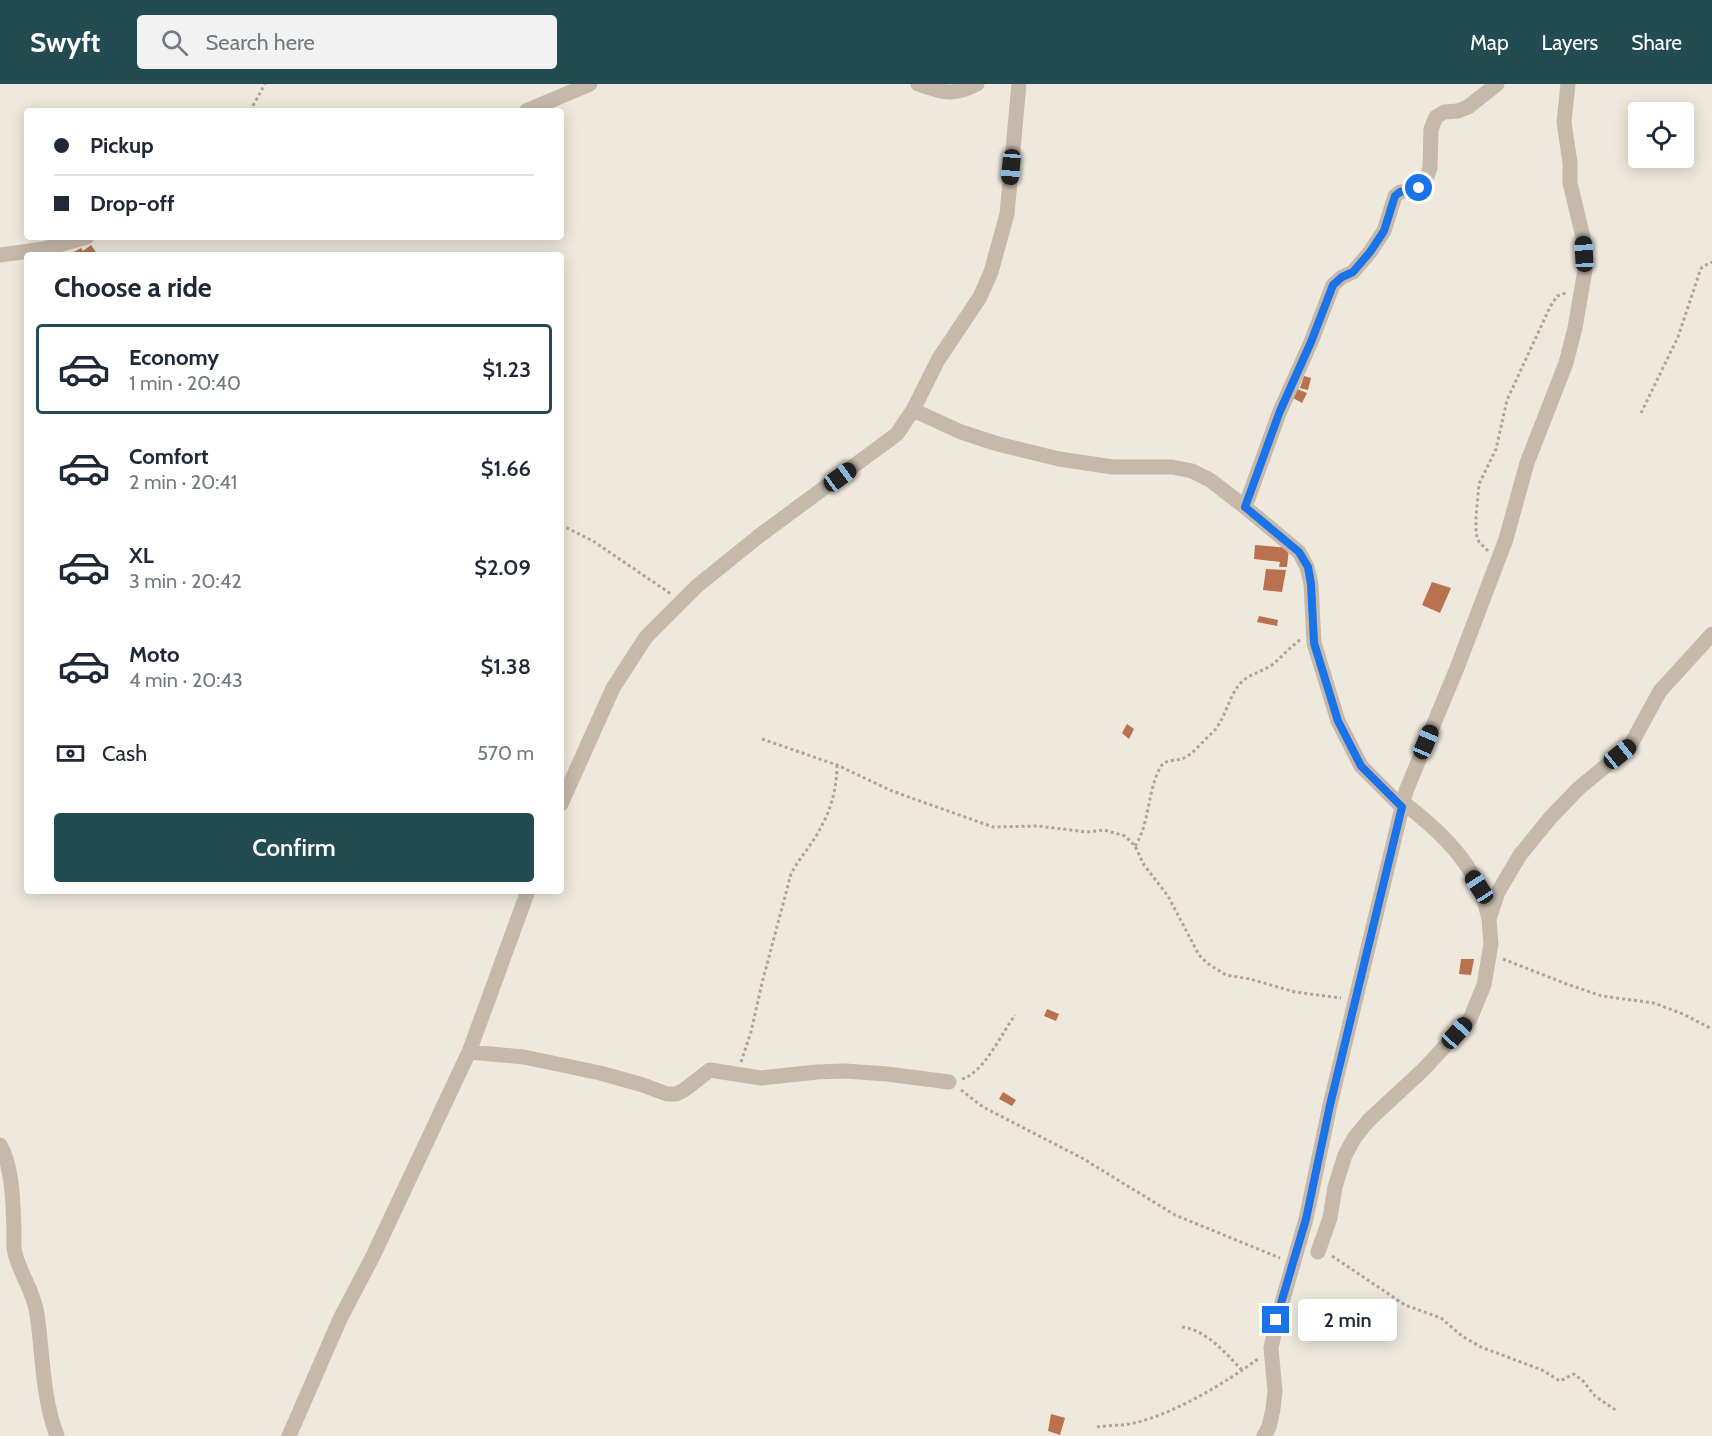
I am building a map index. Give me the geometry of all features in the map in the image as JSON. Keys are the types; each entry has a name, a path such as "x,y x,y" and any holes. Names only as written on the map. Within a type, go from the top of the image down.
{"street":[{"path":"533,108 590,84"},
{"path":"918,84 949,93 977,84"},
{"path":"564,797 614,688 646,637 697,586 759,536 890,440 913,411 938,360 980,297 991,272 1007,214 1019,84"},
{"path":"1245,507 1280,411 1311,342 1333,285 1342,277 1353,272 1370,252 1384,231 1395,196 1400,192 1419,188 1426,179 1430,168 1431,129 1436,117 1444,112 1458,111 1468,107 1497,84"},
{"path":"1264,1436 1269,1427 1275,1391 1271,1348 1276,1320 1296,1256 1406,791 1498,561 1527,463 1566,363 1575,328 1585,270 1583,237 1570,183 1570,163 1564,122 1568,84"},
{"path":"0,255 44,249 76,240"},
{"path":"913,411 961,432 1059,459 1113,467 1172,467 1192,471 1210,480 1299,552 1308,567 1311,584 1314,643 1338,721 1350,747 1361,766 1403,805 1434,827 1457,852 1479,887 1490,919 1491,944 1484,985 1470,1018 1424,1069 1369,1120 1355,1137 1345,1155 1335,1187 1330,1218 1318,1252"},
{"path":"1490,919 1498,892 1520,855 1551,817 1579,788 1630,746 1660,690 1712,634"},
{"path":"289,1436 340,1319 373,1256 469,1052 527,894"},
{"path":"469,1052 524,1058 600,1073 643,1084 668,1094 676,1094 684,1090 710,1070 761,1078 845,1071 949,1082"},
{"path":"0,1145 9,1178 14,1252 32,1292 37,1312 44,1385 57,1436"}],"path":[{"path":"252,108 266,84"},
{"path":"1641,413 1678,337 1700,271 1712,262"},
{"path":"1498,561 1479,542 1476,534 1479,484 1496,449 1512,387 1550,307 1557,296 1581,290"},
{"path":"564,526 593,540 682,602"},
{"path":"1135,846 1146,820 1156,777 1162,764 1168,760 1181,760 1189,755 1219,725 1233,695 1246,678 1272,665 1313,631"},
{"path":"762,739 837,765 892,791 993,827 1038,826 1087,832 1104,830 1125,836 1135,846 1144,865 1168,896 1199,955 1207,963 1226,975 1250,979 1295,992 1330,995 1356,1001"},
{"path":"735,1074 752,1032 762,983 791,874 798,860 821,829 835,794 837,765"},
{"path":"1490,954 1602,996 1654,1003 1683,1014 1712,1029"},
{"path":"949,1082 967,1078 982,1065 1015,1015"},
{"path":"949,1082 983,1107 1082,1158 1175,1215 1281,1258 1296,1256"},
{"path":"1318,1252 1330,1256 1405,1305 1441,1318 1462,1336 1481,1347 1542,1370 1560,1381 1574,1374 1595,1396 1617,1411"},
{"path":"1182,1327 1194,1329 1203,1334 1242,1370"},
{"path":"1097,1426 1135,1423 1168,1412 1229,1380 1271,1348"}],"building":[{"path":"91,245 96,252 74,252 81,248 83,251"},
{"path":"1304,376 1311,378 1308,390 1300,388"},
{"path":"1297,389 1307,393 1302,403 1293,398"},
{"path":"1255,545 1289,548 1287,567 1279,567 1280,562 1254,559"},
{"path":"1266,569 1286,570 1282,592 1263,590"},
{"path":"1432,582 1451,588 1440,613 1422,605"},
{"path":"1259,616 1278,620 1277,626 1257,622"},
{"path":"1127,724 1134,729 1129,739 1122,733"},
{"path":"1461,959 1474,959 1471,975 1459,974"},
{"path":"1047,1009 1059,1014 1056,1021 1044,1016"},
{"path":"1003,1092 1016,1100 1012,1106 999,1099"},
{"path":"1051,1414 1065,1418 1060,1435 1048,1431"}],"route":[{"path":"1276,1320 1306,1219 1330,1105 1393,852 1402,807 1361,766 1338,721 1314,643 1308,567 1299,552 1245,507 1280,411 1311,342 1333,285 1342,277 1353,272 1370,252 1384,231 1395,196 1400,192 1419,188"}]}
